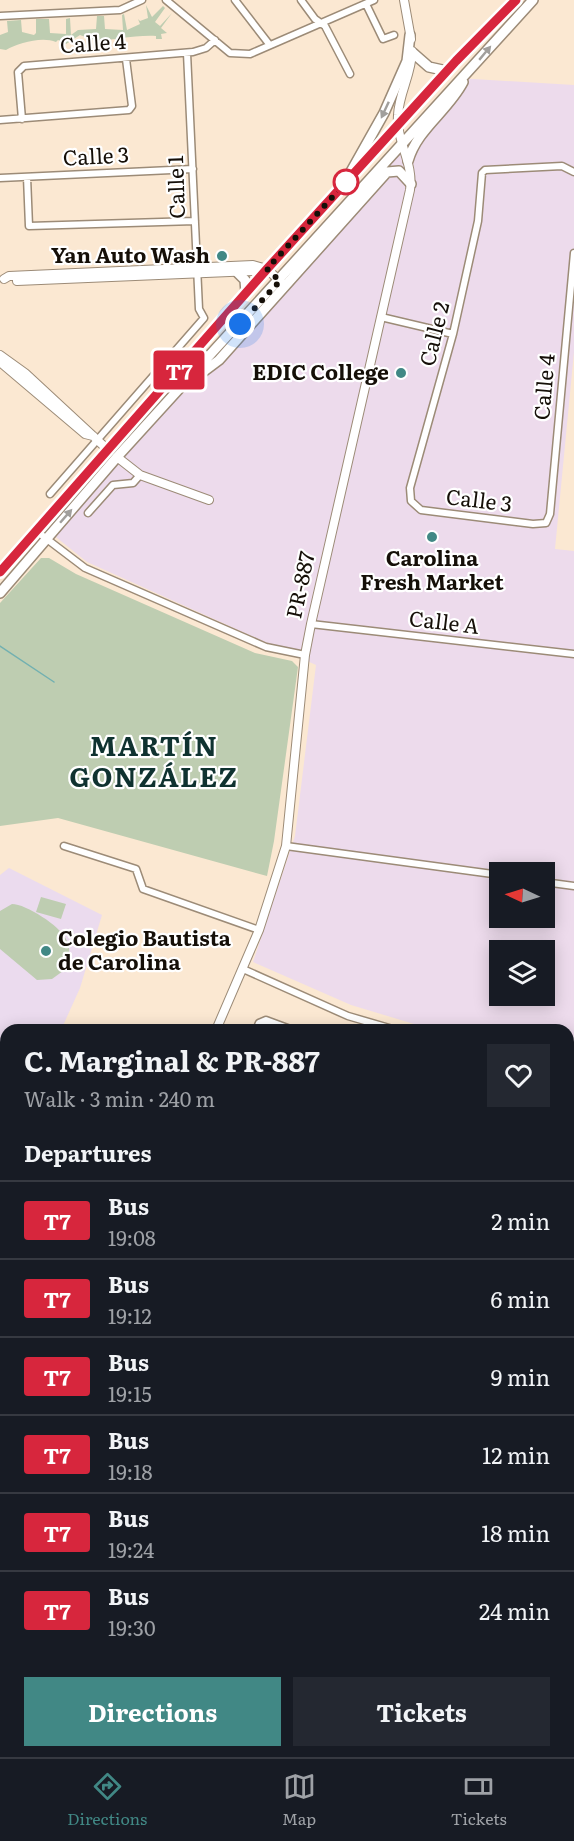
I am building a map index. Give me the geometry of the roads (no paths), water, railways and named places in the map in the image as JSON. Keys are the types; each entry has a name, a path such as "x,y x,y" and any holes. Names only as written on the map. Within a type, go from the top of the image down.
{"main road":[{"path":"0,572 246,293 262,269 346,183 447,71 516,0"},
{"path":"0,593 117,457 185,385 219,360 403,142 533,0"},
{"path":"346,183 354,163 384,113 407,61 410,35"},
{"path":"412,53 429,67 447,71"},
{"path":"408,161 418,138 457,94 468,72"},
{"path":"283,284 387,172 399,171 411,184"},
{"path":"236,271 244,279 246,293"}],"street":[{"path":"0,16 120,10 142,0"},
{"path":"166,0 230,52 239,55 250,54 374,0"},
{"path":"235,0 269,44"},
{"path":"302,0 325,26 350,74"},
{"path":"398,125 398,114 412,67 410,35 404,0"},
{"path":"366,3 383,39 394,35"},
{"name":"Calle 4","path":"22,118 18,76 21,67 187,53 203,49 215,40"},
{"name":"Calle 1","path":"96,438 204,318 199,309 187,53"},
{"path":"0,120 129,110 132,106 126,59"},
{"name":"PR-887","path":"219,1024 259,930 286,846 305,655 411,184 408,161 398,125"},
{"name":"Calle 2","path":"411,501 410,488 453,334 478,221 482,173 485,170 562,166 574,172"},
{"name":"Calle 3","path":"0,178 193,169"},
{"path":"27,177 29,226 195,221"},
{"name":"Calle 4","path":"546,523 550,514 574,253"},
{"path":"2,279 9,281 253,265 283,284"},
{"path":"197,270 253,271 262,269"},
{"path":"381,317 453,334"},
{"path":"0,355 107,449"},
{"path":"0,362 31,382"},
{"path":"50,494 96,438"},
{"path":"117,457 140,475 209,500"},
{"path":"87,513 113,485 134,483 140,475"},
{"name":"Calle 3","path":"411,501 421,510 533,524 546,523"},
{"path":"35,530 45,540 85,568 266,647 305,655"},
{"name":"Calle A","path":"311,624 574,654"},
{"path":"64,846 136,869 143,889 259,930"},
{"path":"286,846 489,874"},
{"path":"555,883 574,886"},
{"path":"243,969 348,1016 375,1024"},
{"path":"259,1024 266,1020 277,1024"}],"waterway":[{"path":"0,646 54,682"}],"place":[{"name":"Yan Auto Wash","path":"222,256"},
{"name":"EDIC College","path":"401,373"},
{"name":"Carolina Fresh Market","path":"432,537"},
{"name":"Colegio Bautista de Carolina","path":"46,951"}],"district":[{"name":"MARTÍN GONZÁLEZ","path":"154,762"}]}
